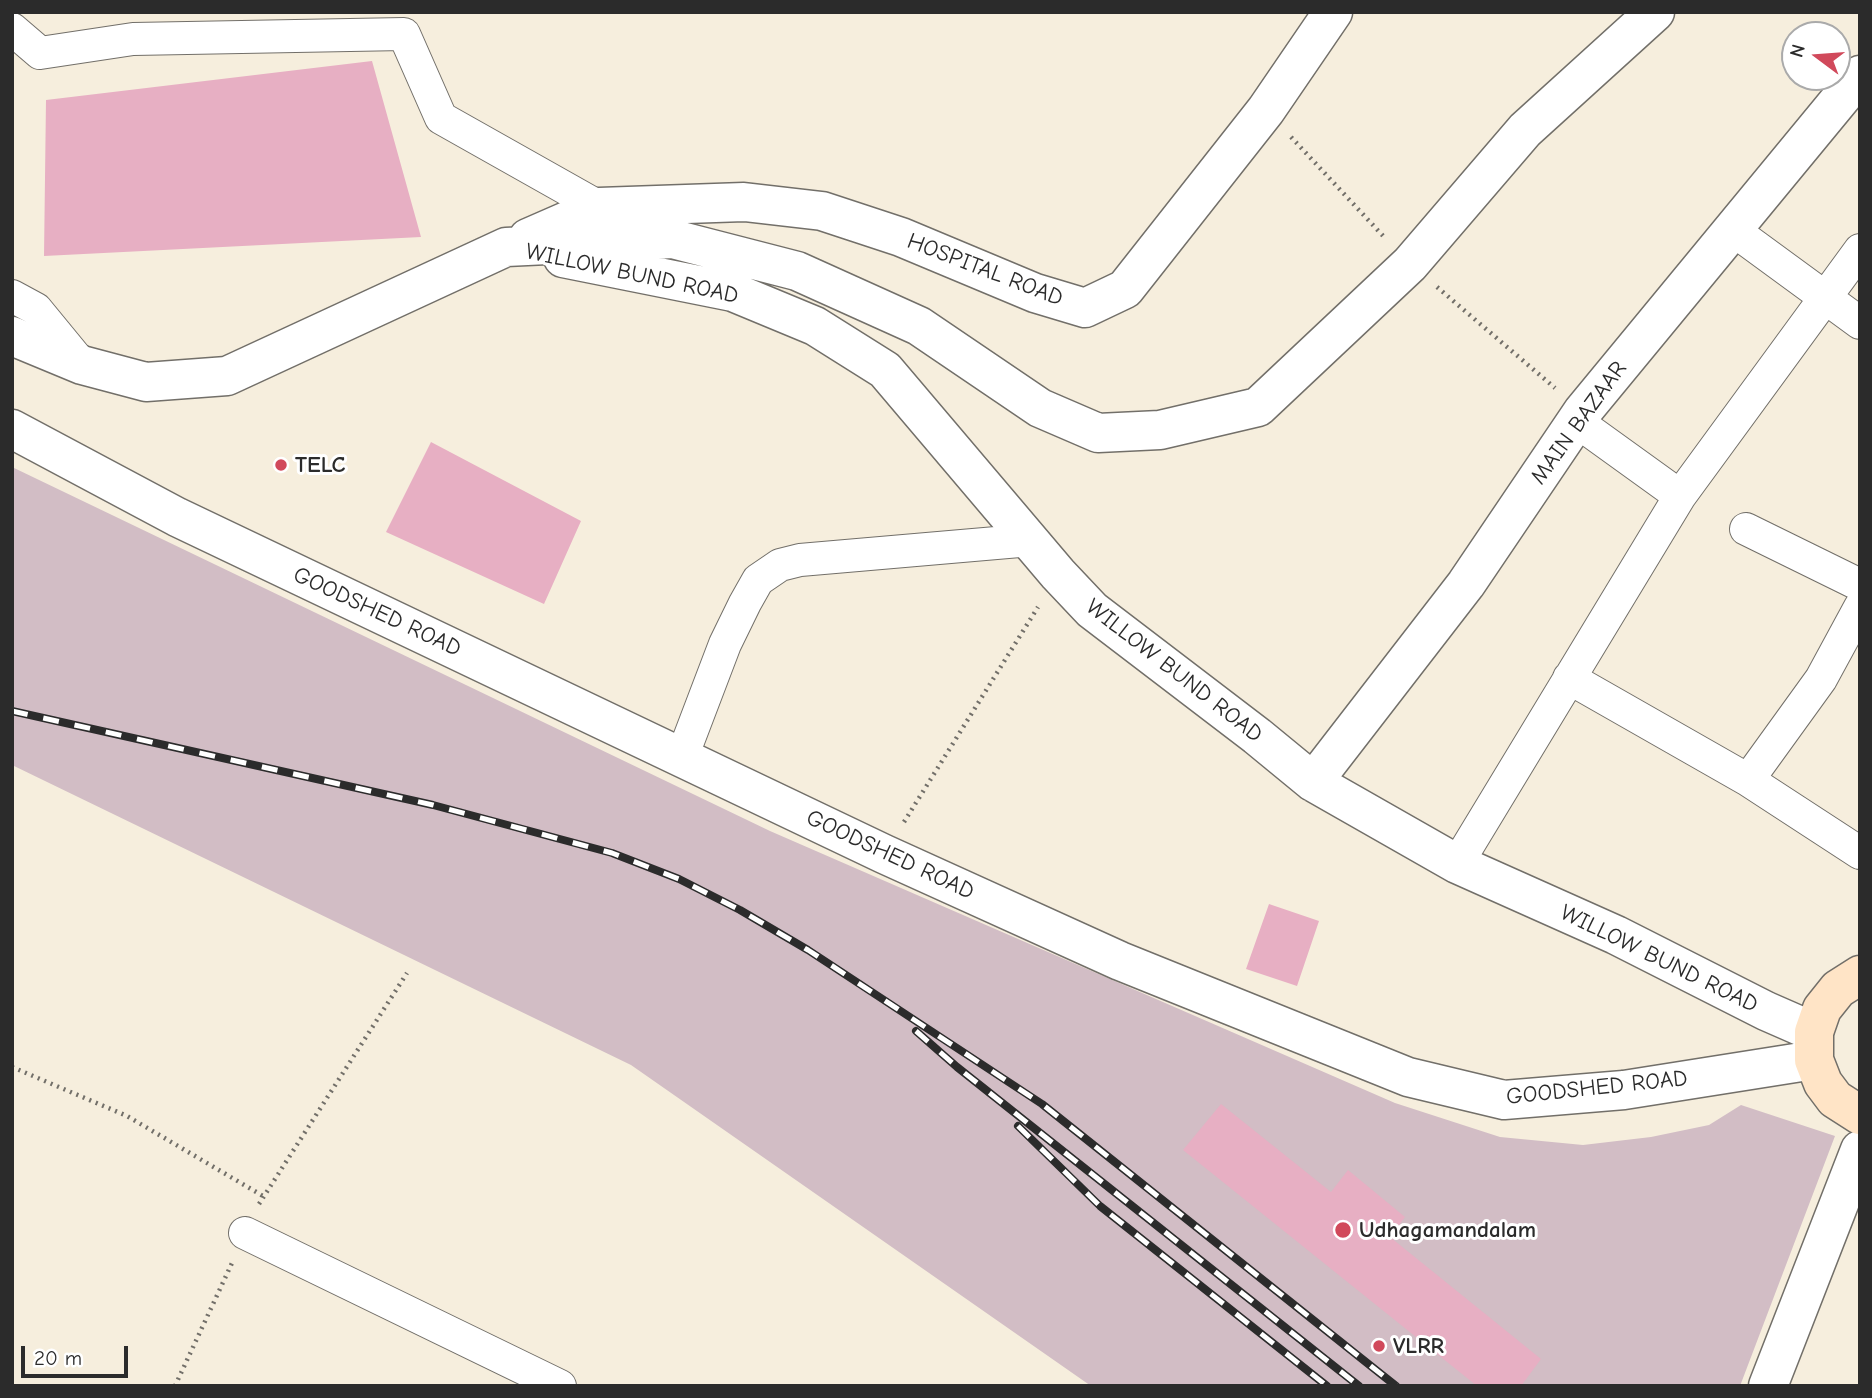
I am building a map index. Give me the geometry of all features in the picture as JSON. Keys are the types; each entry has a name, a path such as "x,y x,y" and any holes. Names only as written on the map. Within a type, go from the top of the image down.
{"main road":[{"path":"1860,975 1838,989 1822,1009 1814,1046 1822,1083 1835,1100 1860,1115"}],"street":[{"name":"HOSPITAL ROAD","path":"12,336 82,365 146,382 227,376 599,206 744,202 822,211 901,237 1035,292 1085,308 1125,289 1266,110 1333,12"},
{"path":"506,247 673,239 797,271 919,326 1040,408 1098,433 1160,430 1258,407 1410,264 1525,130 1655,12"},
{"path":"12,29 40,53 133,39 404,33 441,118 599,206"},
{"name":"MAIN BAZAAR","path":"1313,782 1466,584 1576,421 1860,75"},
{"path":"1733,230 1860,324"},
{"name":"WILLOW BUND ROAD","path":"506,247 733,292 815,326 885,370 1092,610 1313,782 1457,864 1616,935 1766,1011 1814,1046"},
{"path":"1457,864 1680,496 1860,250"},
{"path":"12,296 36,309 82,365"},
{"path":"1576,421 1680,496"},
{"name":"GOODSHED ROAD","path":"12,429 177,517 884,853 1120,961 1408,1077 1504,1100 1624,1090 1814,1046"},
{"path":"1746,529 1860,585"},
{"path":"682,757 725,644 745,603 758,580 780,565 800,560 1031,540"},
{"path":"1748,780 1821,679 1860,607"},
{"path":"1569,678 1748,780 1860,853"},
{"path":"1768,1386 1860,1150"},
{"path":"245,1233 560,1386"}],"path":[{"path":"884,853 1059,573"},
{"path":"175,1386 263,1196 407,973"},
{"path":"12,1068 127,1116 263,1196"}],"shaded area":[{"path":"12,467 770,831 1395,1103 1500,1137 1583,1145 1651,1137 1709,1125 1741,1105 1835,1136 1740,1386 1091,1386 631,1065 12,765"}],"building":[{"path":"372,61 421,237 44,256 46,100"},
{"path":"431,442 581,521 544,604 386,532"},
{"path":"1269,904 1319,921 1297,986 1246,969"},
{"path":"1221,1104 1331,1192 1348,1170 1405,1217 1390,1237 1541,1359 1521,1386 1477,1386 1183,1150"}],"railway":[{"path":"12,711 433,805 612,853 679,879 740,910 808,950 1042,1104 1396,1386"},
{"path":"916,1031 957,1067 1359,1386"},
{"path":"1018,1126 1100,1206 1327,1386"}],"place":[{"name":"TELC","path":"281,465"},
{"name":"Udhagamandalam","path":"1343,1230"},
{"name":"VLRR","path":"1379,1346"}]}
